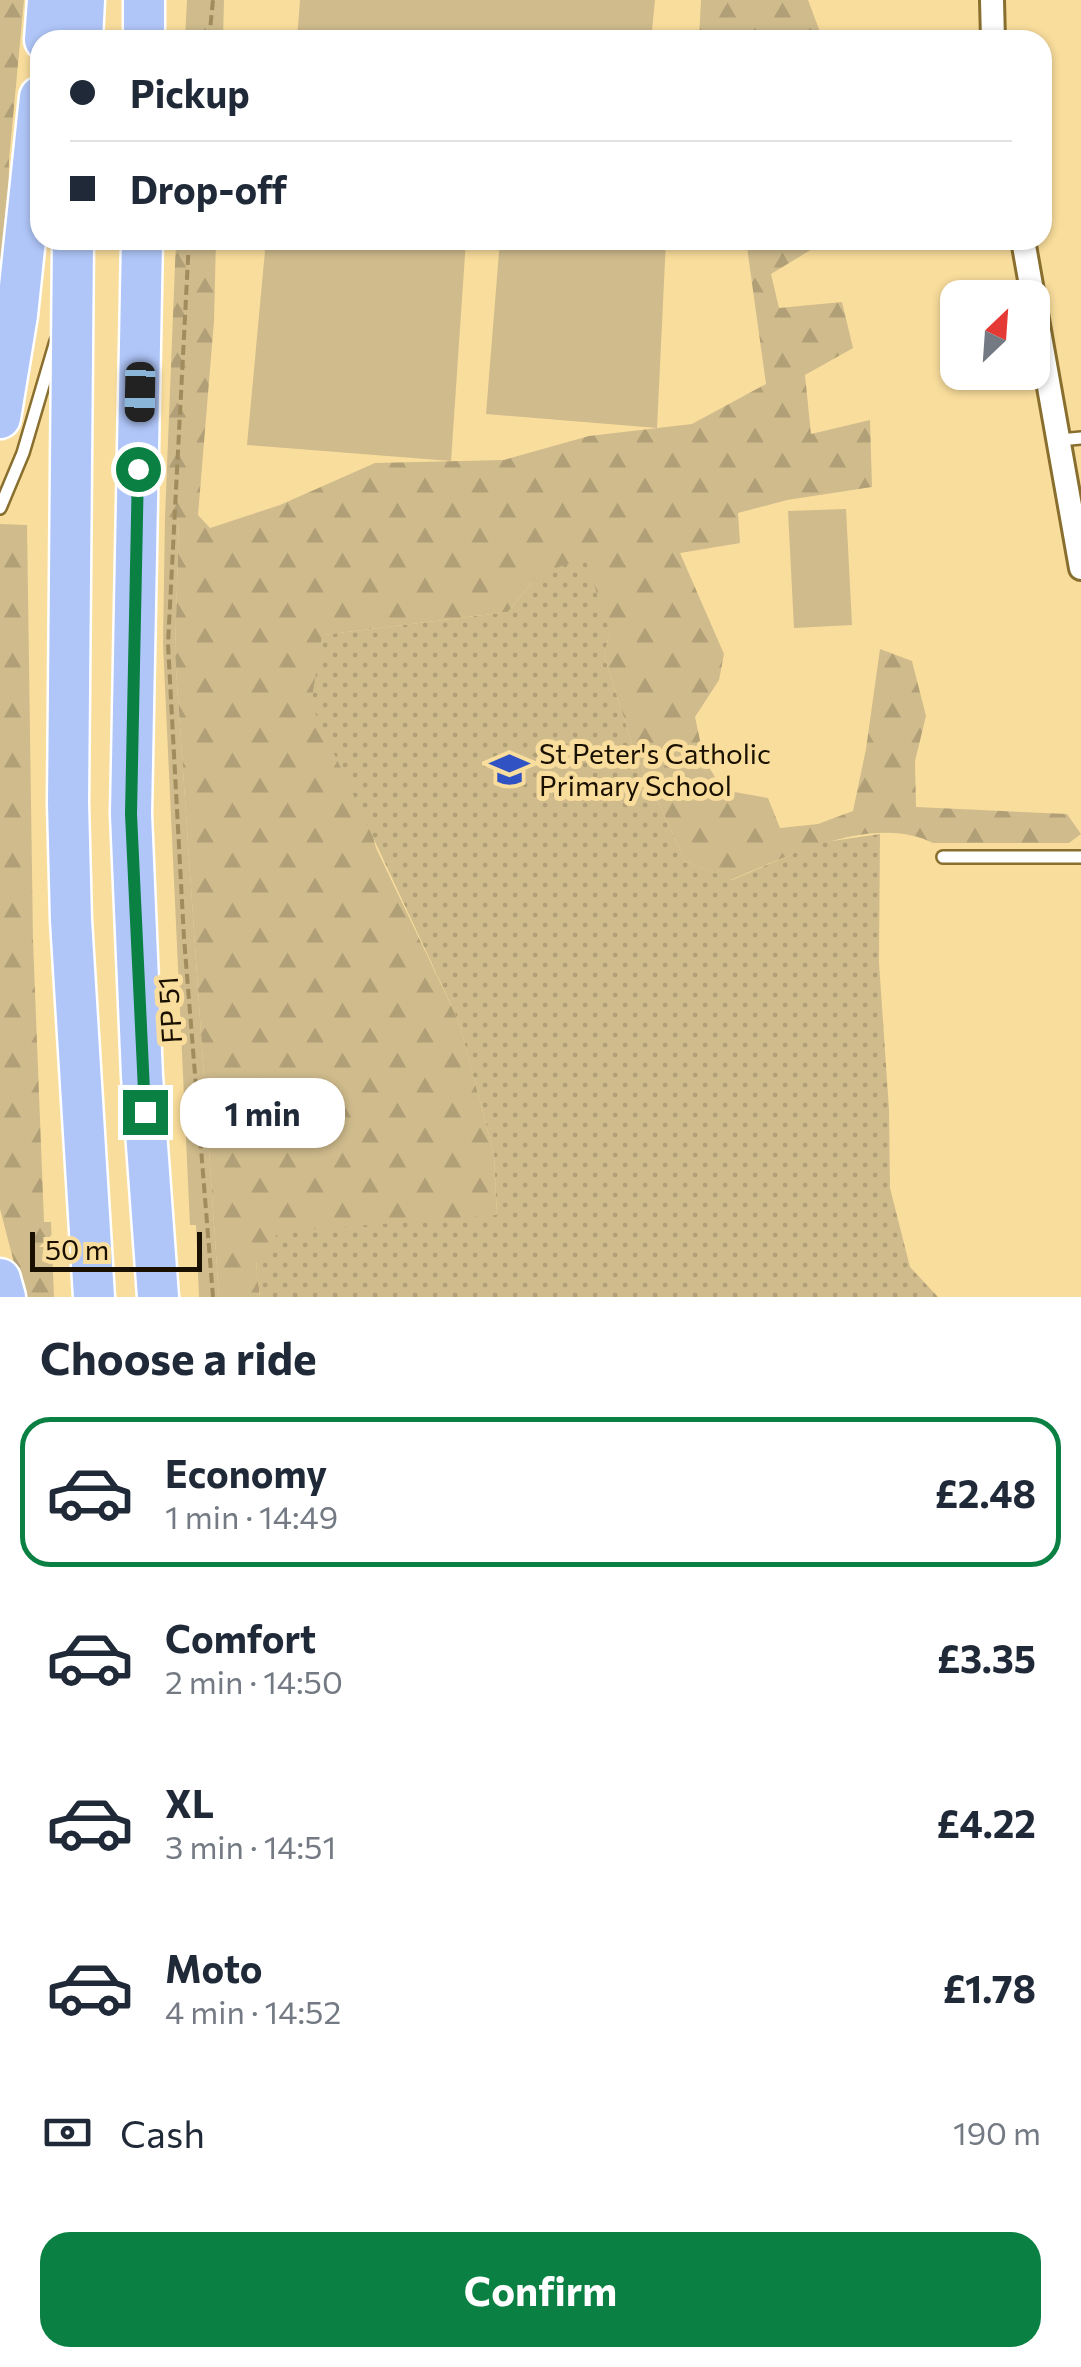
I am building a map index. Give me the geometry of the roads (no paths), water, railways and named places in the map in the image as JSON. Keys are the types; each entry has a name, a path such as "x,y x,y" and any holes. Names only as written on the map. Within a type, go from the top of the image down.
{"highway":[{"path":"45,30 48,0"},
{"path":"82,30 84,0"},
{"path":"144,0 144,30"},
{"path":"0,418 17,315 30,191"},
{"path":"72,250 70,920 94,1297"},
{"path":"142,250 131,814 142,1076 158,1297"},
{"path":"0,1279 5,1297"}],"street":[{"path":"992,0 993,30"},
{"path":"1024,250 1070,439 1081,568"}],"lane":[{"path":"0,508 23,453 70,296"},
{"path":"944,857 1081,857"}],"place":[{"name":"St Peter's Catholic Primary School","path":"509,769"}]}
